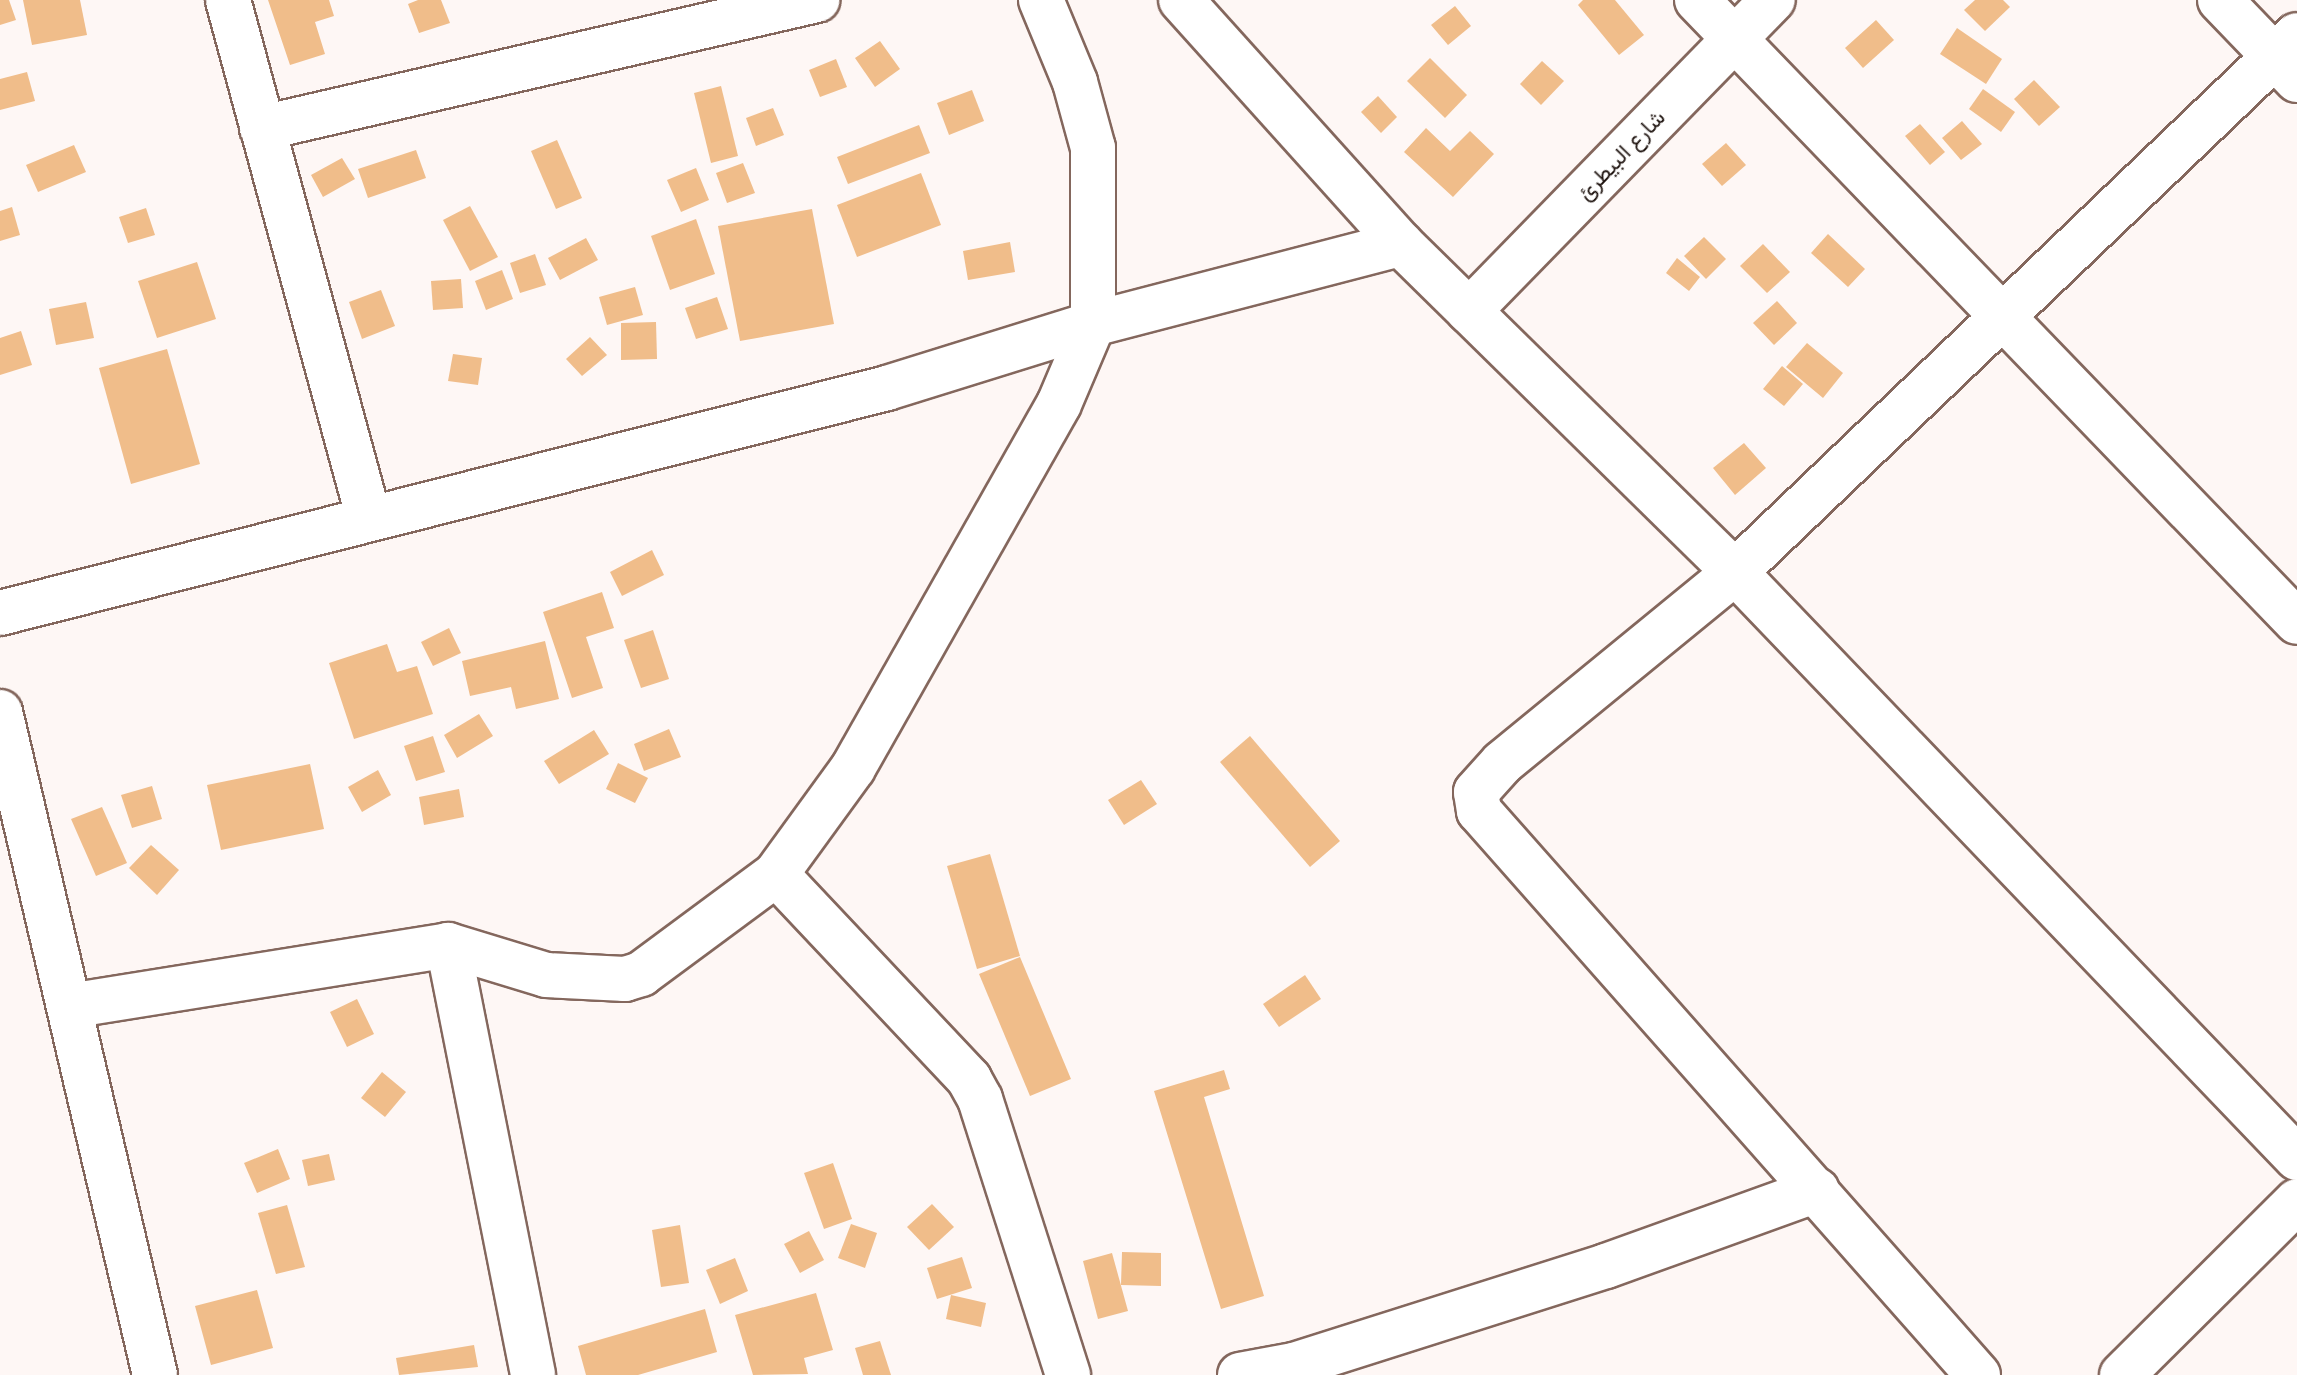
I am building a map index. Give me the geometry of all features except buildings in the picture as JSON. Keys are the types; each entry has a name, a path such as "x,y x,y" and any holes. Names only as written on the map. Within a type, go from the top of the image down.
{"street":[{"path":"228,0 369,519"},
{"path":"262,128 817,0"},
{"path":"69,1006 448,945 546,975 625,979 641,974 776,874 853,768 1059,404 1093,324 1093,148 1075,82 1041,0"},
{"path":"1181,0 1401,244 1735,572 2297,1158"},
{"path":"1697,0 2297,622"},
{"name":"شارع البيطرئ","path":"1469,311 1773,0"},
{"path":"1978,1375 1475,801 1478,788 1502,763 1735,572 2003,314 2289,57 2220,0"},
{"path":"0,613 887,388 1093,324 1401,244"},
{"path":"0,712 155,1375"},
{"path":"776,874 969,1079 980,1099 1068,1375"},
{"path":"448,945 533,1375"},
{"path":"1240,1375 1295,1370 1606,1266 1817,1190"},
{"path":"2122,1375 2297,1201"}]}
